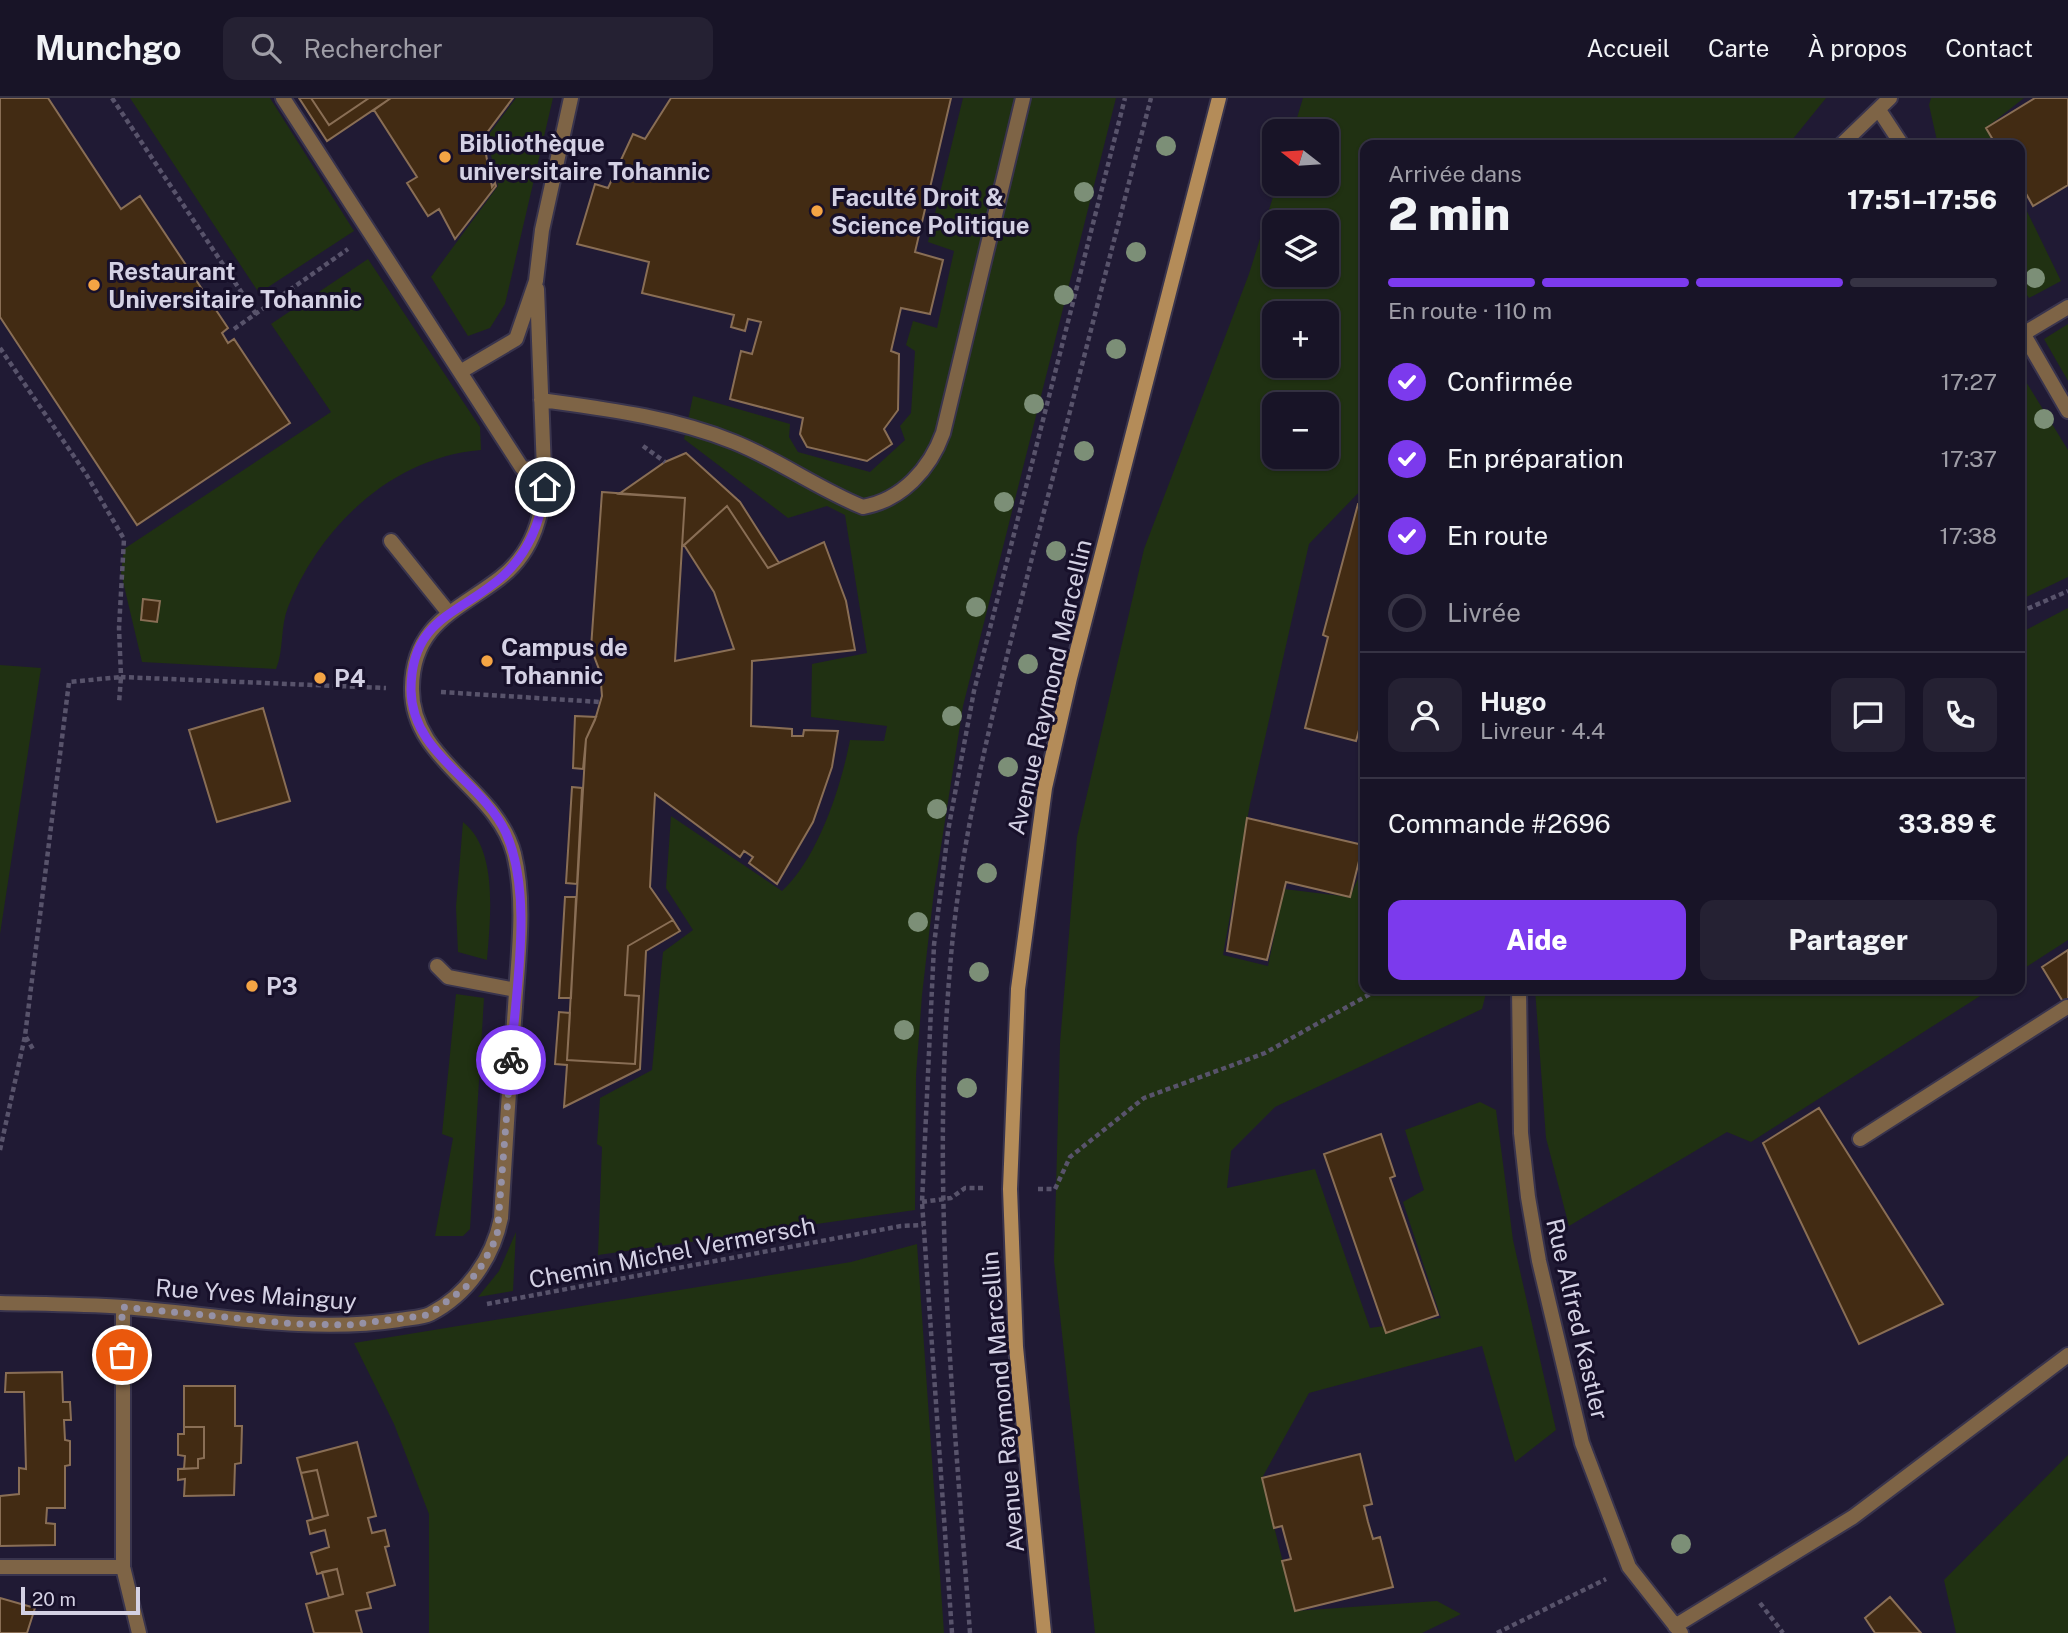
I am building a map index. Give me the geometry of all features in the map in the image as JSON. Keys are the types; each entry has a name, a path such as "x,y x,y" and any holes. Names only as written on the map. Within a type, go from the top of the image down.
{"main road":[{"name":"Avenue Raymond Marcellin","path":"1044,1633 1016,1346 1012,1242 1012,1115 1020,977 1045,788 1070,678 1219,98"}],"street":[{"path":"283,98 522,468 544,470"},
{"path":"460,372 516,339 536,281 542,230 571,98"},
{"path":"541,400 668,421 700,429 780,463 863,507 891,498 926,467 943,433 1023,98"},
{"path":"1846,140 1890,98"},
{"path":"1879,110 1899,140"},
{"name":"Rue Yves Mainguy","path":"0,1303 122,1307 296,1324 348,1325 428,1315 465,1288 482,1265 497,1237 520,916 513,852 491,808 435,751 419,729 411,690 412,673 421,646 433,627 449,611 502,577 530,542 539,523 544,470 536,281"},
{"path":"2025,329 2068,307"},
{"path":"2025,338 2068,411"},
{"path":"391,541 449,611"},
{"path":"438,966 449,977 516,990"},
{"name":"Rue Alfred Kastler","path":"1519,994 1521,1133 1539,1261 1583,1443 1629,1567 1678,1629"},
{"path":"1860,1139 2067,1007"},
{"path":"122,1307 123,1567 139,1633"},
{"path":"1678,1629 1745,1583 1853,1517 2068,1355"},
{"path":"0,1567 123,1567"}],"path":[{"path":"112,98 256,314"},
{"path":"953,1633 922,1202 934,945 957,782 974,691 1125,98"},
{"path":"970,1633 942,1199 950,965 965,858 990,725 1151,98"},
{"path":"234,329 370,233"},
{"path":"0,348 86,474 124,539 119,703"},
{"path":"2025,610 2068,591"},
{"path":"0,1150 25,1036 69,682 121,677 411,690 600,702"},
{"path":"1055,1189 1070,1157 1144,1098 1265,1053 1370,994"},
{"path":"25,1036 34,1051"},
{"path":"922,1202 942,1199"},
{"name":"Chemin Michel Vermersch","path":"482,1305 901,1226 923,1225"},
{"path":"1497,1633 1629,1567"},
{"path":"1745,1583 1783,1633"}],"green space":[{"path":"130,98 270,98 354,231 259,293"},
{"path":"516,98 553,98 505,304 490,328 468,336 431,277 498,186 487,137"},
{"path":"963,98 1116,98 963,706 934,891 922,995 916,1076 915,1210 598,1255 602,1147 597,1144 600,1098 652,1070 663,952 693,930 666,888 671,816 782,891 807,860 817,841 841,779 850,740 884,741 887,726 811,717 812,664 867,653 845,515 827,506 788,518 684,439 693,396 790,424 789,437 798,452 870,472 905,440 900,426 911,413 915,351 906,345 913,321 937,328 954,251 928,242"},
{"path":"1303,98 1826,98 1792,140 1360,140 1360,491 1309,544 1250,804 1223,955 1268,966 1284,889 1350,897 1360,874 1360,994 1486,994 1482,1009 1275,1107 1231,1151 1227,1188 1315,1169 1370,1328 1441,1318 1403,1202 1424,1190 1405,1130 1480,1102 1496,1110 1513,1240 1556,1430 1515,1462 1482,1346 1309,1393 1262,1478 1295,1611 1437,1601 1461,1614 1422,1633 1095,1633 1054,1261 1060,1043 1077,837 1144,549 1249,274 1262,232 1262,287 1339,287 1339,210 1269,210 1273,196 1339,196 1339,119 1297,119"},
{"path":"1931,98 2024,98 1986,128 1992,140 1937,140 1929,105"},
{"path":"2025,207 2061,281 2029,298 2025,292"},
{"path":"368,259 480,427 481,450 449,455 418,466 390,481 340,524 319,549 288,607 276,669 142,662 121,573 124,549 331,412 271,324"},
{"path":"2068,324 2068,381 2044,339"},
{"path":"2025,380 2068,450 2068,577 2025,598"},
{"path":"2068,608 2068,940 2025,968 2025,630"},
{"path":"0,665 41,668 0,934"},
{"path":"463,822 474,834 487,867 490,906 487,960 458,952 456,907"},
{"path":"456,994 484,998 470,1229 463,1236 435,1236 453,1138 442,1134"},
{"path":"1535,994 1983,994 1751,1142 1727,1132 1569,1226 1546,1138"},
{"path":"516,1232 513,1291 478,1297 499,1271"},
{"path":"917,1244 944,1633 429,1633 429,1514 394,1424 354,1343 851,1262"},
{"path":"2068,1455 2068,1633 1956,1633 1944,1580"}],"building":[{"path":"0,98 48,98 121,209 140,196 228,328 222,333 228,343 234,339 290,423 137,525 0,317"},
{"path":"299,98 311,98 329,125 369,98 391,98 327,141"},
{"path":"311,98 369,98 329,125"},
{"name":"Bibliothèque universitaire Tohannic","path":"391,98 513,98 483,138 492,187 495,183 496,186 455,239 439,209 428,216 407,183 417,177 374,110"},
{"path":"671,98 951,98 915,252 943,260 930,314 901,308 891,351 899,354 898,410 884,429 892,444 867,461 807,447 800,434 803,418 730,399 741,351 752,354 761,322 748,319 745,331 731,327 734,315 642,293 649,262 577,244 595,184 608,188 633,134 645,139"},
{"path":"2035,98 2068,98 2068,185 2033,206 2025,192 2025,140 1993,140 1986,128"},
{"path":"686,453 740,502 779,563 768,568 727,506 682,547 685,498 619,494 665,462"},
{"path":"602,492 685,498 675,661 734,649 714,592 684,545 727,506 768,568 824,542 846,601 855,650 752,661 751,726 792,729 792,736 803,736 804,730 838,731 832,767 813,822 777,884 749,863 753,857 744,851 740,857 655,794 650,887 673,920 628,946 625,995 639,996 635,1064 567,1060 586,739 602,696 600,672 591,648"},
{"path":"1360,504 1360,726 1356,741 1305,728 1328,637 1323,635"},
{"path":"143,599 160,601 157,622 141,620"},
{"path":"263,708 290,801 217,822 189,730"},
{"path":"575,716 596,717 586,739 583,769 573,768"},
{"path":"572,787 582,788 577,884 566,883"},
{"path":"1247,818 1360,844 1360,857 1350,897 1286,882 1267,960 1227,951"},
{"path":"565,897 576,897 571,998 559,998"},
{"path":"673,920 680,931 646,951 640,1069 564,1107 567,1065 555,1064 559,1012 570,1013 567,1060 635,1064 639,996 625,995 628,946"},
{"path":"2068,950 2068,1010 2042,967"},
{"path":"1819,1108 1943,1304 1859,1344 1763,1143"},
{"path":"1381,1134 1395,1176 1390,1178 1438,1315 1386,1333 1324,1154"},
{"path":"62,1372 63,1402 70,1402 71,1420 64,1420 65,1440 70,1441 70,1465 65,1466 65,1508 47,1508 46,1523 55,1524 55,1545 0,1546 0,1496 19,1494 19,1468 26,1469 24,1392 5,1392 6,1373"},
{"path":"184,1386 235,1386 235,1426 242,1426 241,1463 235,1464 234,1495 184,1496 185,1479 178,1480 178,1469 198,1468 198,1459 204,1458 204,1427 184,1427"},
{"path":"184,1427 204,1427 204,1458 198,1459 198,1468 184,1469 185,1456 178,1455 178,1434 184,1434"},
{"path":"357,1442 376,1516 368,1518 372,1533 385,1530 389,1546 385,1547 395,1585 367,1593 371,1608 356,1611 362,1633 314,1633 306,1604 343,1594 337,1569 317,1574 311,1553 329,1547 325,1530 310,1534 307,1521 328,1515 317,1470 301,1473 297,1458"},
{"path":"1360,1454 1372,1504 1364,1506 1373,1539 1380,1537 1393,1587 1295,1611 1282,1561 1291,1559 1282,1526 1274,1528 1262,1478"},
{"path":"317,1470 328,1515 313,1519 301,1473"},
{"path":"337,1569 343,1594 329,1598 322,1572"},
{"path":"1890,1597 1921,1633 1875,1633 1865,1618"},
{"path":"0,1598 35,1608 27,1633 0,1633"}],"way so far":[{"path":"122,1355 122,1307 296,1324 348,1325 428,1315 447,1302 465,1288 482,1265 497,1237 511,1060"}],"place":[{"name":"Bibliothèque universitaire Tohannic","path":"445,157"},
{"name":"Faculté Droit & Science Politique","path":"817,211"},
{"name":"Restaurant Universitaire Tohannic","path":"94,285"},
{"name":"Campus de Tohannic","path":"487,661"},
{"name":"P4","path":"320,678"},
{"name":"P3","path":"252,986"}],"route":[{"path":"511,1060 520,916 518,878 513,852 500,821 491,808 435,751 419,729 412,705 412,673 421,646 433,627 449,611 502,577 519,558 539,523 545,487"}]}
